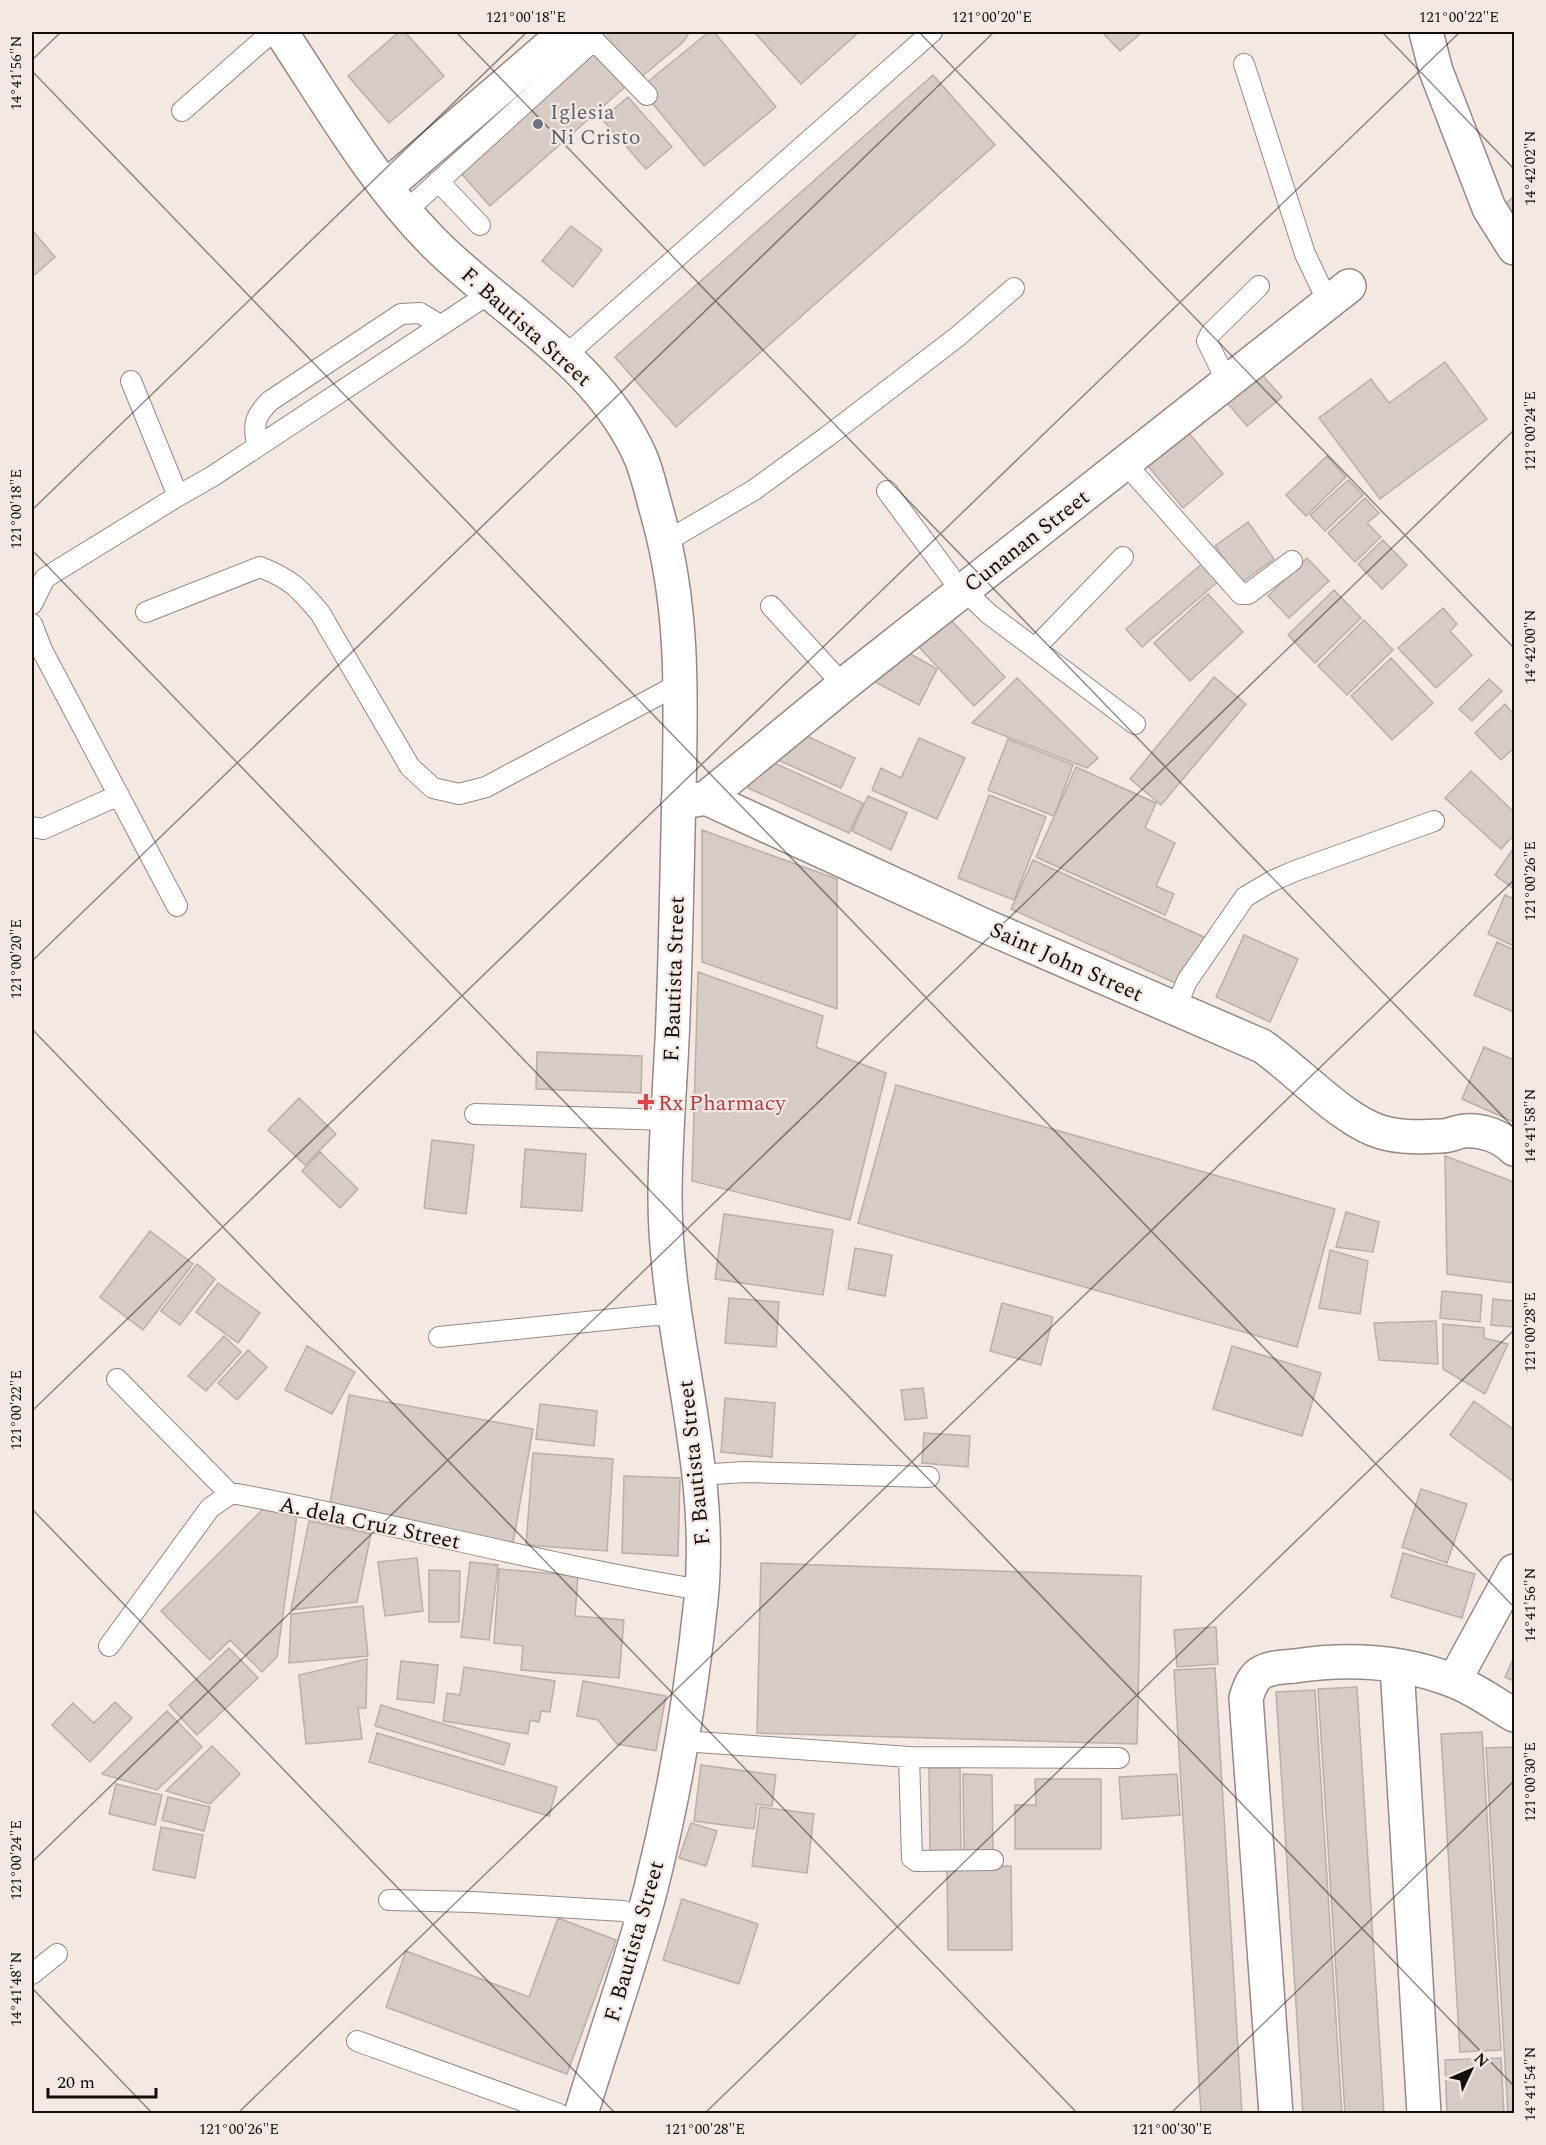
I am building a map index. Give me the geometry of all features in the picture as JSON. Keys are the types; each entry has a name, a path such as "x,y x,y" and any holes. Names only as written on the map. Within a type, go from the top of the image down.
{"street":[{"name":"F. Bautista Street","path":"281,32 396,199 432,241 565,356 591,382 619,418 642,460 665,542 677,608 681,683 692,801 668,1120 665,1196 667,1255 699,1475 703,1550 702,1590 683,1741 670,1807 642,1918 581,2114"},
{"path":"1426,32 1436,71 1489,208 1515,248"},
{"path":"396,199 582,34"},
{"name":"Cunanan Street","path":"692,801 847,682 1339,294"},
{"name":"Saint John Street","path":"692,801 1262,1046 1350,1117 1380,1132 1407,1137 1444,1136 1466,1131 1488,1133 1515,1149"},
{"path":"1444,1136 1481,1157 1515,1160"},
{"path":"1454,1681 1515,1571"},
{"path":"1275,2114 1246,1698 1251,1682 1260,1673 1272,1669 1311,1663 1362,1660 1398,1666 1454,1681 1515,1715"},
{"path":"1398,1666 1424,2114"}],"lane":[{"path":"182,111 272,32"},
{"path":"565,356 932,32"},
{"path":"396,199 438,181 582,34 648,95"},
{"path":"1244,64 1305,254 1339,294"},
{"path":"438,181 480,225"},
{"path":"1227,382 1207,341 1211,333 1259,286"},
{"path":"665,542 754,490 957,337 1014,288"},
{"path":"32,604 45,578 213,476 490,292"},
{"path":"257,446 254,426 258,413 270,401 401,314 420,313 441,325"},
{"path":"131,381 178,496"},
{"path":"1125,463 1241,594 1248,594 1292,561"},
{"path":"887,490 953,580 963,590 989,614 1135,724"},
{"path":"1035,648 1123,557"},
{"path":"146,612 260,567 284,576 320,613 410,767 433,788 459,794 486,787 681,683"},
{"path":"771,606 835,675 847,682"},
{"path":"32,624 42,650 177,906"},
{"path":"32,827 43,829 119,795"},
{"path":"1175,1009 1187,981 1245,897 1294,871 1434,821"},
{"path":"475,1114 668,1120"},
{"path":"439,1337 654,1316 675,1316"},
{"path":"109,1646 210,1508 230,1494 117,1379"},
{"path":"699,1475 744,1472 929,1478"},
{"name":"A. dela Cruz Street","path":"230,1494 298,1505 633,1579 702,1590"},
{"path":"683,1741 909,1757 1119,1758"},
{"path":"909,1757 912,1858 916,1861 993,1860"},
{"path":"389,1900 473,1902 623,1911 642,1918"},
{"path":"32,1974 57,1954"},
{"path":"357,2041 560,2114"}],"building":[{"path":"399,32 405,32 444,76 389,123 348,76"},
{"path":"591,32 690,32 682,43 634,83"},
{"path":"709,32 714,32 776,107 704,166 640,88"},
{"path":"754,32 859,32 801,84"},
{"path":"1102,32 1142,32 1120,51"},
{"name":"Iglesia Ni Cristo","path":"586,43 625,87 490,206 451,162"},
{"path":"933,75 995,145 676,427 615,357"},
{"path":"628,97 672,147 646,169 602,119"},
{"path":"1514,196 1514,218 1503,206"},
{"path":"571,226 602,250 573,287 542,261"},
{"path":"32,230 55,257 32,277"},
{"path":"1445,362 1487,419 1380,499 1319,418 1371,379 1389,403"},
{"path":"1257,369 1282,397 1247,426 1223,398"},
{"path":"1188,432 1223,474 1183,508 1148,466"},
{"path":"1327,456 1346,477 1306,516 1286,495"},
{"path":"1348,480 1363,495 1325,531 1310,515"},
{"path":"1365,498 1379,513 1367,523 1381,537 1355,562 1328,533"},
{"path":"1248,522 1274,559 1241,583 1215,546"},
{"path":"1383,540 1407,565 1382,589 1358,564"},
{"path":"1307,558 1329,581 1289,618 1268,596"},
{"path":"1204,562 1220,580 1142,647 1126,629"},
{"path":"1334,590 1361,618 1315,663 1288,635"},
{"path":"1208,594 1243,632 1190,681 1154,643"},
{"path":"1443,608 1457,624 1450,631 1472,655 1436,688 1398,648"},
{"path":"948,617 1005,677 974,706 918,646"},
{"path":"1364,620 1393,650 1347,695 1318,666"},
{"path":"909,653 937,669 919,705 871,680"},
{"path":"1391,658 1433,703 1392,740 1351,696"},
{"path":"1214,677 1246,704 1161,805 1130,779"},
{"path":"1017,678 1098,758 1087,768 972,723"},
{"path":"1489,679 1502,691 1472,721 1459,709"},
{"path":"1505,704 1514,715 1514,748 1501,760 1475,733"},
{"path":"800,733 855,758 841,788 769,756"},
{"path":"919,738 965,758 937,819 872,790 881,768 901,778"},
{"path":"1008,739 1073,765 1054,816 988,790"},
{"path":"761,757 863,803 849,833 748,788"},
{"path":"1076,767 1156,803 1145,828 1175,843 1156,886 1174,894 1165,915 1036,857"},
{"path":"1471,771 1514,812 1514,835 1501,849 1445,798"},
{"path":"989,795 1046,817 1014,900 958,878"},
{"path":"868,796 907,813 891,850 852,831"},
{"path":"702,830 837,879 837,1009 702,962"},
{"path":"1514,850 1514,889 1495,875"},
{"path":"1033,860 1204,937 1182,986 1011,909"},
{"path":"1505,895 1514,899 1514,946 1488,934"},
{"path":"1244,935 1298,959 1270,1022 1216,997"},
{"path":"1497,942 1514,950 1514,1012 1474,995"},
{"path":"698,972 823,1016 816,1047 886,1073 850,1220 692,1181"},
{"path":"1484,1047 1514,1060 1514,1122 1462,1099"},
{"path":"537,1052 642,1056 641,1093 536,1089"},
{"path":"896,1085 1335,1209 1297,1347 858,1223"},
{"path":"299,1098 336,1134 305,1165 268,1130"},
{"path":"432,1140 474,1145 466,1214 424,1208"},
{"path":"525,1149 586,1154 582,1211 521,1207"},
{"path":"320,1152 358,1189 340,1208 302,1171"},
{"path":"1445,1156 1514,1182 1514,1283 1447,1274"},
{"path":"1346,1212 1379,1222 1373,1252 1336,1247"},
{"path":"724,1214 833,1230 823,1295 715,1279"},
{"path":"150,1231 193,1264 143,1330 100,1297"},
{"path":"855,1248 892,1255 885,1296 848,1289"},
{"path":"1330,1250 1368,1261 1360,1314 1319,1308"},
{"path":"197,1264 215,1279 180,1325 161,1311"},
{"path":"218,1283 260,1313 238,1343 196,1312"},
{"path":"1442,1291 1482,1295 1480,1322 1440,1318"},
{"path":"729,1298 779,1302 776,1347 725,1343"},
{"path":"1493,1299 1514,1301 1514,1327 1491,1325"},
{"path":"1002,1303 1053,1317 1041,1365 990,1351"},
{"path":"1436,1321 1438,1364 1379,1360 1374,1323"},
{"path":"1443,1324 1484,1328 1484,1338 1508,1344 1485,1394 1443,1369"},
{"path":"224,1336 241,1352 206,1391 188,1376"},
{"path":"307,1346 355,1372 332,1414 285,1390"},
{"path":"1232,1346 1321,1373 1302,1436 1213,1409"},
{"path":"248,1350 267,1367 237,1400 218,1383"},
{"path":"923,1388 927,1418 905,1420 901,1390"},
{"path":"349,1395 533,1429 513,1543 329,1509"},
{"path":"725,1398 775,1403 772,1457 721,1452"},
{"path":"1474,1401 1514,1430 1514,1482 1450,1435"},
{"path":"540,1404 597,1411 594,1446 536,1439"},
{"path":"924,1433 970,1436 968,1467 922,1463"},
{"path":"533,1453 613,1459 607,1551 526,1545"},
{"path":"624,1476 680,1478 678,1556 622,1553"},
{"path":"1421,1489 1467,1504 1447,1563 1402,1547"},
{"path":"273,1499 297,1515 277,1657 262,1672 230,1640 210,1660 161,1611"},
{"path":"309,1521 371,1534 357,1602 291,1610"},
{"path":"1403,1553 1475,1574 1462,1618 1391,1597"},
{"path":"417,1558 423,1611 385,1616 378,1562"},
{"path":"470,1562 498,1565 489,1640 461,1637"},
{"path":"761,1563 1141,1576 1137,1744 757,1733"},
{"path":"499,1569 578,1576 575,1616 624,1620 619,1678 521,1670 523,1646 494,1643"},
{"path":"429,1570 460,1571 459,1622 429,1622"},
{"path":"363,1606 368,1656 289,1663 291,1614"},
{"path":"1216,1627 1218,1664 1177,1667 1174,1630"},
{"path":"229,1648 258,1678 197,1735 169,1705"},
{"path":"1514,1657 1514,1681 1505,1677"},
{"path":"367,1659 366,1708 358,1708 362,1739 306,1744 299,1675"},
{"path":"401,1661 438,1665 434,1703 397,1699"},
{"path":"464,1667 555,1681 550,1712 541,1711 539,1722 530,1720 528,1734 443,1721 447,1693 460,1695"},
{"path":"1215,1668 1242,2114 1201,2114 1174,1670"},
{"path":"583,1681 666,1696 656,1751 617,1744 598,1720 577,1716"},
{"path":"1357,1687 1384,2114 1345,2114 1318,1689"},
{"path":"1315,1690 1342,2114 1303,2114 1276,1692"},
{"path":"115,1702 132,1718 90,1762 52,1725 73,1703 94,1723"},
{"path":"381,1705 510,1744 504,1765 375,1726"},
{"path":"167,1711 202,1747 157,1790 102,1774"},
{"path":"1482,1732 1501,2050 1460,2052 1441,1734"},
{"path":"377,1733 557,1787 549,1816 369,1762"},
{"path":"212,1746 240,1774 210,1804 166,1791"},
{"path":"1514,1747 1514,2114 1508,2114 1486,1748"},
{"path":"701,1765 776,1775 772,1806 757,1804 754,1829 694,1821"},
{"path":"929,1768 960,1768 961,1853 930,1853"},
{"path":"963,1774 992,1775 993,1853 964,1853"},
{"path":"1177,1774 1180,1815 1122,1819 1119,1777"},
{"path":"1035,1779 1101,1779 1101,1849 1015,1849 1015,1805 1036,1805"},
{"path":"116,1784 162,1795 155,1825 109,1814"},
{"path":"168,1797 210,1807 204,1831 162,1820"},
{"path":"760,1807 814,1814 807,1873 752,1866"},
{"path":"691,1823 717,1831 706,1866 679,1858"},
{"path":"161,1827 203,1835 195,1878 153,1870"},
{"path":"947,1866 1011,1866 1012,1950 948,1950"},
{"path":"682,1899 758,1924 739,1984 663,1960"},
{"path":"558,1918 616,1940 567,2074 386,2007 406,1951 529,1997"},
{"path":"1501,2058 1504,2114 1447,2114 1445,2060"}],"place":[{"name":"Iglesia Ni Cristo","path":"538,124"},
{"name":"Rx Pharmacy","path":"646,1102"}]}
